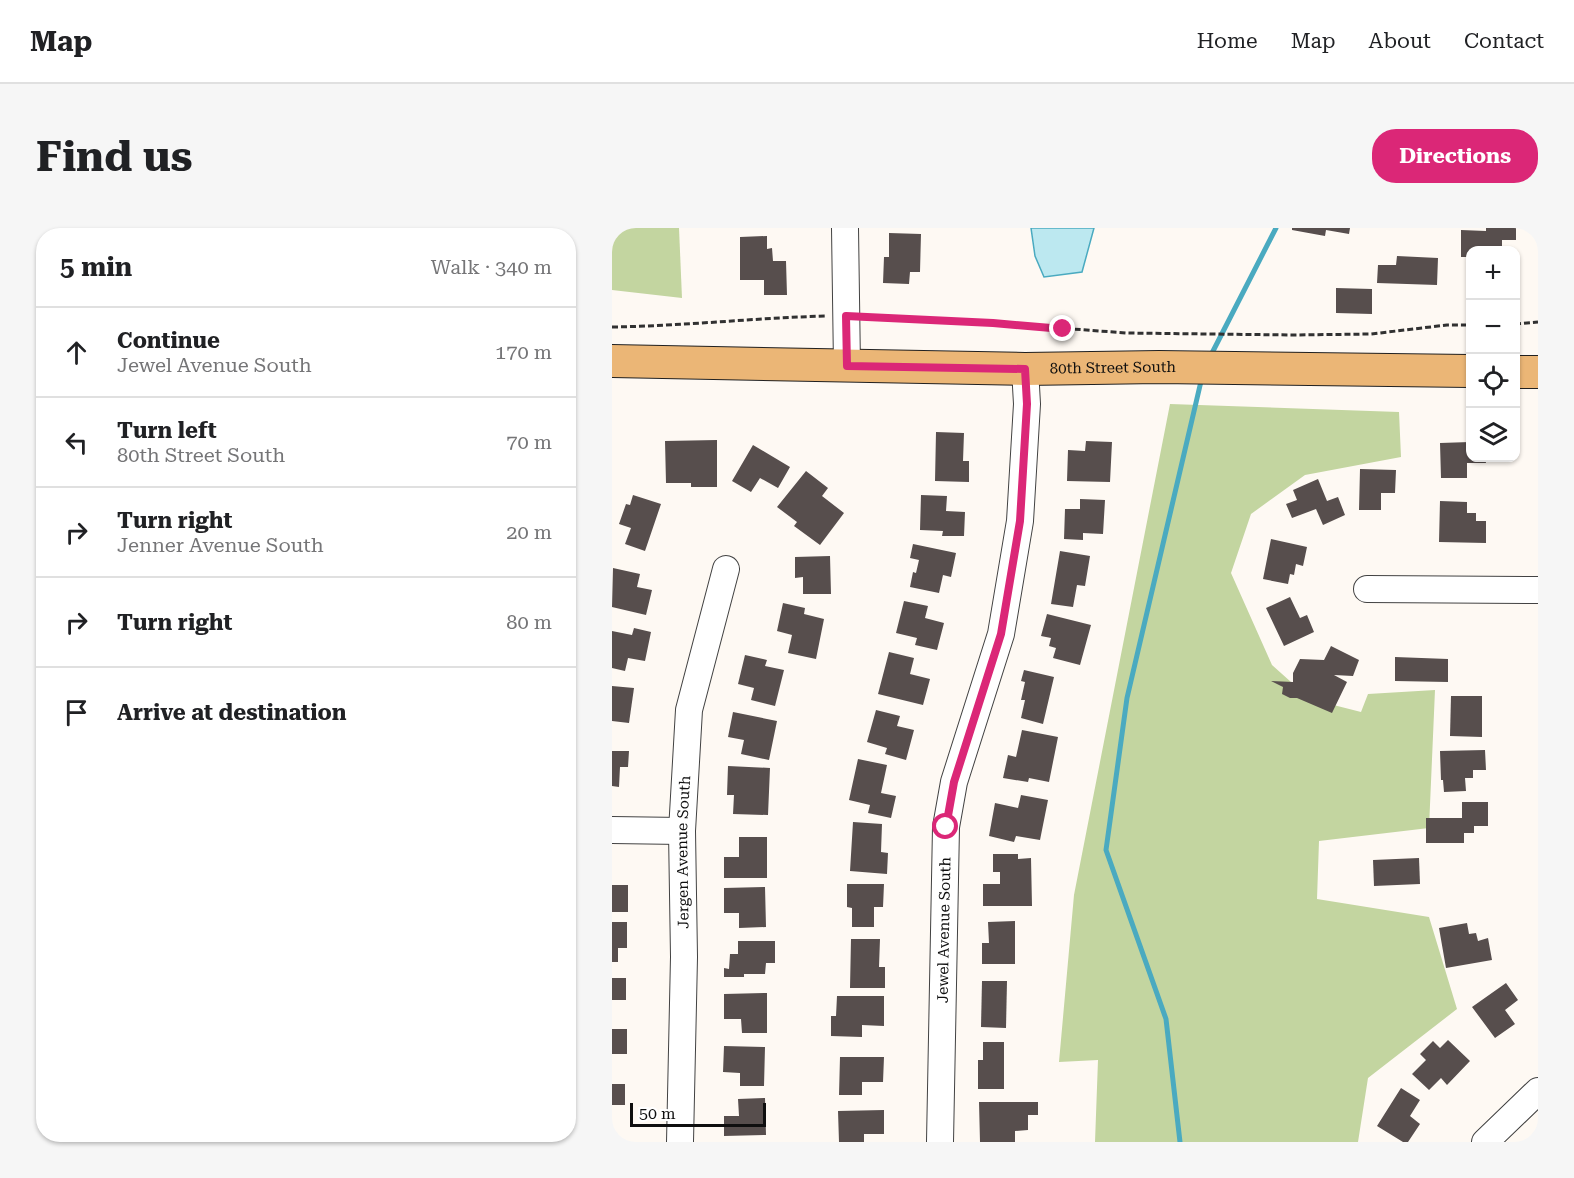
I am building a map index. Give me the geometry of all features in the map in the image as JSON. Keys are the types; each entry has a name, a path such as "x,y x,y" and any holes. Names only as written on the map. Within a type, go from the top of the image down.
{"main road":[{"name":"80th Street South","path":"612,361 1025,369 1159,367 1466,371"},
{"path":"1520,372 1538,372"}],"street":[{"path":"845,228 847,366"},
{"name":"Jewel Avenue South","path":"940,1142 946,827 954,782 1003,623 1020,521 1027,404 1025,369"},
{"name":"Jergen Avenue South","path":"680,1142 684,957 682,831 689,710 726,569"},
{"path":"1367,589 1538,590"},
{"path":"612,830 682,831"},
{"path":"1485,1142 1538,1091"}],"path":[{"path":"612,327 846,316 993,323 1126,333 1371,334 1466,325"},
{"path":"1520,324 1538,322"}],"green space":[{"path":"612,228 679,228 682,298 612,290"},
{"path":"1170,404 1399,412 1401,457 1305,475 1251,514 1231,573 1272,665 1310,699 1361,712 1368,694 1435,690 1429,828 1319,841 1317,899 1429,917 1457,1009 1368,1078 1358,1142 1095,1142 1098,1060 1059,1062 1074,895"}],"water":[{"path":"1031,228 1094,228 1082,272 1044,277 1035,256"}],"building":[{"path":"1292,228 1350,228 1349,234 1326,230 1325,236 1292,230"},
{"path":"1486,228 1516,228 1516,240 1502,240 1502,246 1466,246 1466,257 1461,257 1461,230 1486,231"},
{"path":"889,233 921,234 920,272 910,272 909,284 883,283 884,257 889,257"},
{"path":"767,236 767,249 772,248 773,261 786,261 787,295 764,295 764,280 740,280 740,237"},
{"path":"1397,256 1438,258 1437,285 1377,283 1378,265 1396,265"},
{"path":"1336,288 1372,289 1372,314 1336,313"},
{"path":"936,432 964,433 963,461 969,461 969,482 935,481"},
{"path":"717,440 717,487 691,487 691,483 666,483 665,441"},
{"path":"1086,441 1112,442 1110,482 1067,481 1068,450 1085,451"},
{"path":"1466,442 1466,462 1486,463 1467,463 1467,478 1441,478 1440,443"},
{"path":"753,445 790,467 778,488 760,478 751,492 732,481"},
{"path":"1360,469 1396,470 1395,493 1381,493 1381,510 1359,510"},
{"path":"806,471 828,488 822,496 844,513 820,545 794,526 797,522 777,507"},
{"path":"1318,479 1327,501 1338,497 1345,515 1323,525 1316,509 1292,518 1286,504 1297,500 1293,490"},
{"path":"633,495 661,504 645,551 625,544 631,528 619,524 626,504 630,505"},
{"path":"921,495 947,496 946,511 965,512 964,536 942,536 943,531 920,530"},
{"path":"1080,499 1105,500 1103,534 1083,533 1083,540 1064,539 1065,509 1080,509"},
{"path":"1440,501 1467,502 1467,513 1476,513 1476,521 1486,521 1486,543 1439,542"},
{"path":"1271,539 1307,547 1303,566 1296,564 1294,575 1290,574 1288,584 1263,579"},
{"path":"913,544 956,553 951,577 943,575 939,593 910,587 913,572 916,573 919,560 910,558"},
{"path":"1060,551 1090,556 1085,586 1077,585 1073,607 1051,604"},
{"path":"830,556 831,594 803,594 803,577 795,578 795,557"},
{"path":"613,568 640,574 637,587 652,590 646,615 612,607"},
{"path":"1290,597 1300,618 1307,615 1314,632 1284,646 1266,608"},
{"path":"904,601 928,606 925,618 944,623 937,650 915,645 917,638 896,633"},
{"path":"783,603 805,608 804,614 824,619 816,659 788,653 792,635 777,631"},
{"path":"1047,614 1091,625 1080,665 1053,658 1056,648 1049,646 1051,638 1041,636"},
{"path":"634,628 651,632 645,661 628,658 625,671 612,668 612,631 632,635"},
{"path":"1331,646 1359,660 1353,676 1334,675 1347,682 1332,713 1282,694 1283,687 1271,681 1293,682 1293,673 1300,659 1324,660"},
{"path":"889,652 914,658 910,674 930,679 923,705 878,694"},
{"path":"745,655 767,660 765,666 784,670 775,706 751,700 754,688 738,684"},
{"path":"1395,657 1448,659 1448,682 1395,681"},
{"path":"1024,670 1054,677 1043,724 1021,718 1025,700 1021,700 1025,682 1021,681"},
{"path":"612,686 634,688 629,723 612,721"},
{"path":"1451,696 1482,696 1482,737 1450,736"},
{"path":"876,710 900,716 897,726 914,730 906,760 885,754 887,748 867,742"},
{"path":"733,712 777,721 769,760 741,754 744,740 728,737"},
{"path":"1022,730 1058,737 1049,782 1029,778 1028,782 1003,778 1008,755 1016,757"},
{"path":"1485,750 1486,770 1473,770 1473,778 1465,778 1466,791 1444,792 1443,780 1441,780 1440,751"},
{"path":"612,751 629,751 628,767 620,767 619,787 612,786"},
{"path":"858,759 887,765 881,793 896,796 891,818 868,813 870,805 849,800"},
{"path":"728,766 770,768 768,815 733,814 734,795 727,795"},
{"path":"1021,795 1048,800 1040,840 1016,836 1014,842 989,836 995,803 1018,808"},
{"path":"1462,802 1488,802 1488,826 1474,826 1474,833 1464,833 1464,843 1426,843 1426,818 1462,818"},
{"path":"853,822 882,824 881,852 888,853 887,874 850,871"},
{"path":"739,837 767,837 767,878 724,878 724,857 739,857"},
{"path":"993,854 1018,854 1018,859 1031,858 1032,906 983,906 983,884 1000,884 1000,872 993,872"},
{"path":"1419,858 1420,884 1374,886 1373,860"},
{"path":"847,884 884,884 883,907 874,907 874,927 852,927 852,908 847,907"},
{"path":"612,885 628,885 628,912 612,912"},
{"path":"765,887 766,927 739,928 739,913 724,913 724,888"},
{"path":"1015,921 1015,964 982,964 982,943 989,943 988,922"},
{"path":"612,922 627,922 627,948 618,948 618,962 612,962"},
{"path":"1467,923 1469,934 1476,933 1478,941 1488,938 1492,960 1446,968 1439,928"},
{"path":"851,939 880,939 879,967 885,967 885,988 850,988"},
{"path":"738,941 775,941 775,963 766,963 765,974 724,977 724,968 729,969 730,954 738,954"},
{"path":"612,978 626,978 626,1000 612,1000"},
{"path":"982,981 1007,981 1006,1028 981,1027"},
{"path":"1506,983 1518,1000 1505,1010 1515,1024 1495,1038 1472,1007"},
{"path":"767,993 767,1033 742,1033 741,1019 724,1019 724,994"},
{"path":"837,996 884,996 884,1026 862,1025 862,1037 831,1036 831,1016 836,1016"},
{"path":"612,1029 627,1029 627,1054 612,1054"},
{"path":"1448,1040 1470,1061 1447,1085 1441,1078 1429,1090 1412,1074 1426,1060 1420,1054 1433,1041 1440,1048"},
{"path":"983,1042 1004,1042 1004,1089 978,1089 978,1060 983,1060"},
{"path":"724,1046 765,1047 764,1086 740,1086 740,1073 723,1072"},
{"path":"840,1057 884,1057 883,1082 862,1082 862,1095 839,1095"},
{"path":"612,1084 625,1084 625,1105 612,1105"},
{"path":"1401,1088 1420,1100 1410,1116 1420,1124 1408,1142 1403,1142 1377,1126"},
{"path":"765,1098 766,1135 724,1136 724,1116 739,1116 738,1099"},
{"path":"979,1102 1038,1102 1038,1115 1028,1115 1028,1130 1015,1131 1015,1142 980,1142"},
{"path":"884,1110 884,1134 864,1134 864,1142 839,1142 838,1111"}],"waterway":[{"path":"1210,357 1276,228"},
{"path":"1180,1142 1166,1019 1106,850 1127,698 1202,377"}],"route":[{"path":"946,827 954,782 1001,634 1020,521 1027,404 1025,369 847,366 846,316 993,323 1063,329"}]}
